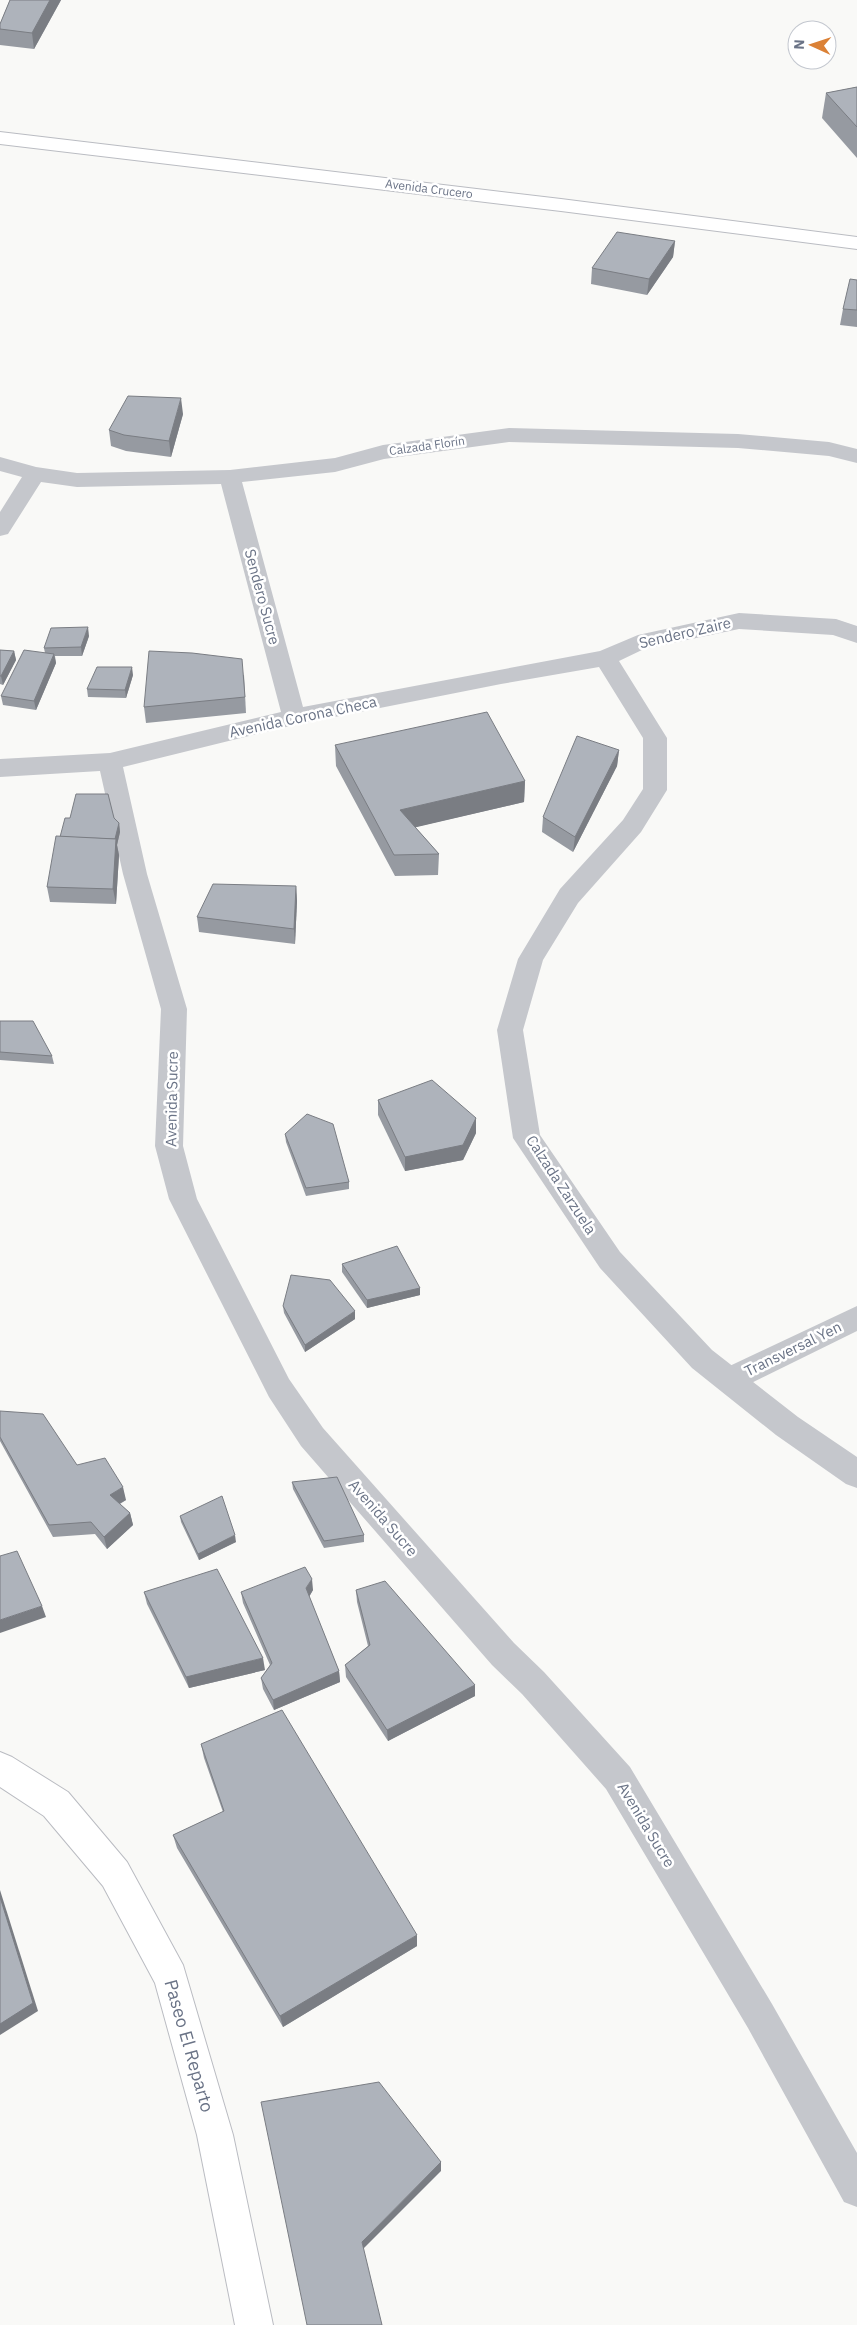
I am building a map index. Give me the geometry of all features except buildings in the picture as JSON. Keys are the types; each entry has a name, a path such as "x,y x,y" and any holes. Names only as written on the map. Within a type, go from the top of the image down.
{"street":[{"name":"Avenida Crucero","path":"0,138 561,204 857,243"},
{"name":"Calzada Florín","path":"0,464 35,474 77,480 230,477 335,465 383,452 509,435 738,441 829,449 857,456"},
{"path":"0,529 35,474"},
{"name":"Sendero Sucre","path":"230,477 294,717"},
{"name":"Sendero Zaire","path":"605,658 638,643 739,621 836,627 857,635"},
{"name":"Avenida Corona Checa","path":"0,768 110,762 294,717 501,676 605,658"},
{"name":"Calzada Zarzuela","path":"605,658 655,738 654,790 632,826 569,896 531,959 510,1030 527,1138 610,1260 702,1358 788,1426 857,1474"},
{"name":"Avenida Sucre","path":"110,762 135,874 174,1009 169,1146 176,1176 183,1199 279,1388 312,1437 503,1654 533,1683 618,1778 760,2016 857,2189"},
{"name":"Paseo El Reparto","path":"0,1768 56,1804 116,1874 171,1977 215,2135 245,2289 254,2325"}],"lane":[{"name":"Transversal Yen","path":"729,1380 857,1318"}]}
